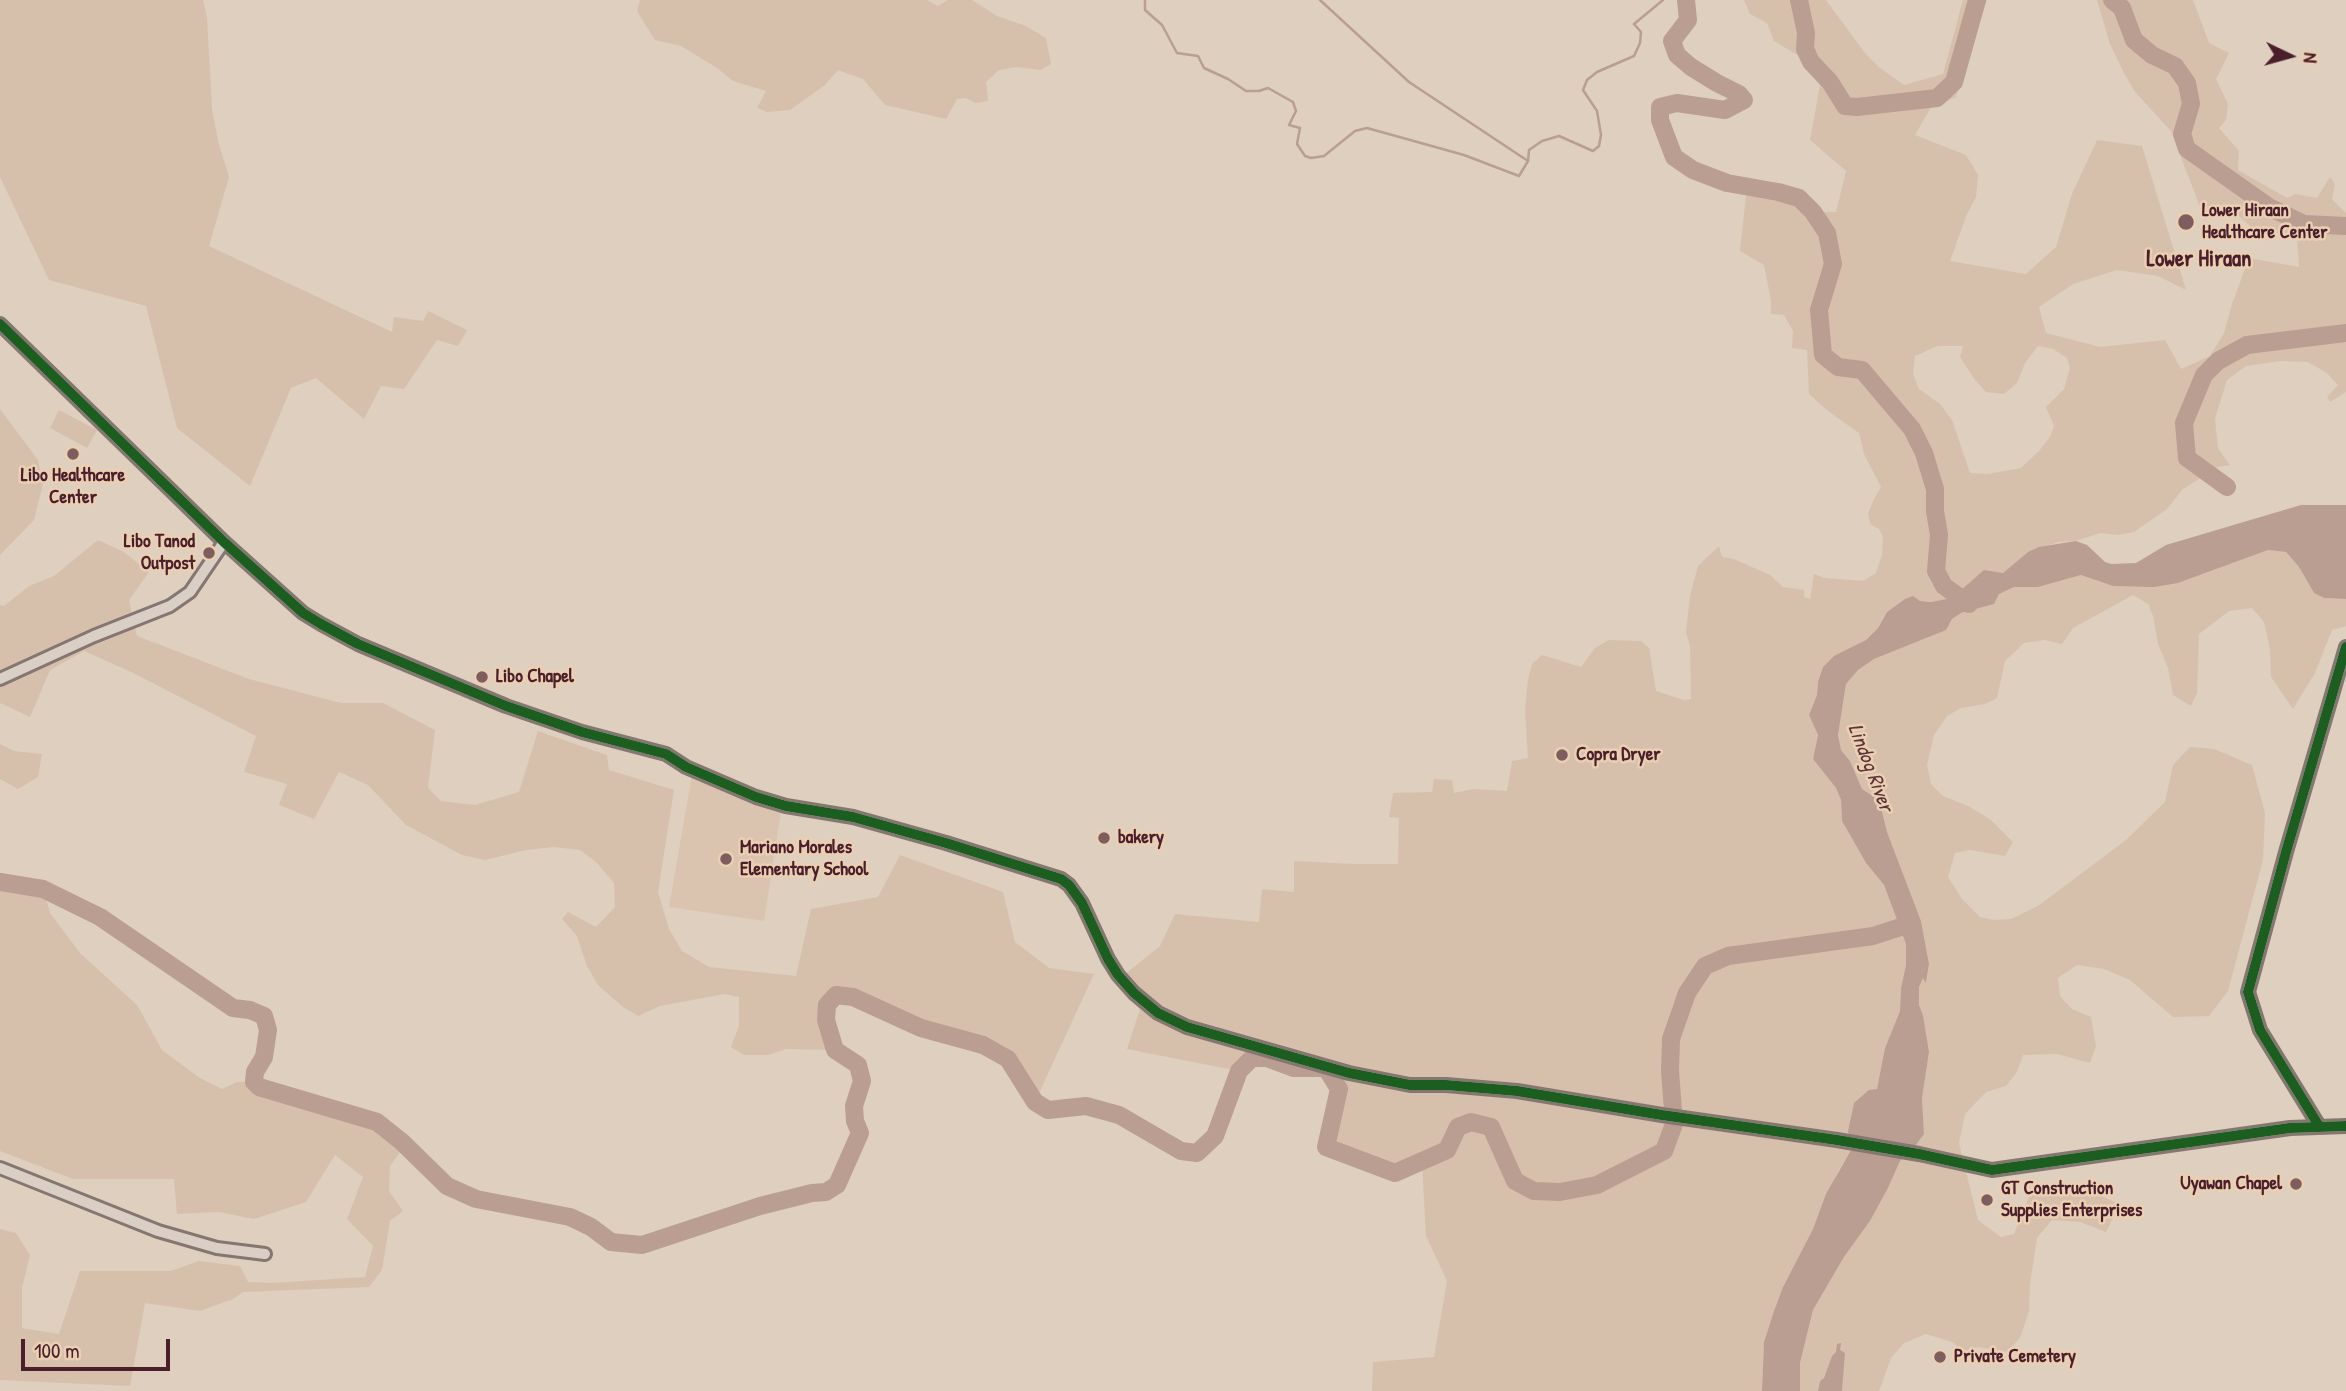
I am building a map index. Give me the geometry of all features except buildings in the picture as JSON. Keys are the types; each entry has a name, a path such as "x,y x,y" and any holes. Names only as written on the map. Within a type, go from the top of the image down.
{"street":[{"path":"0,324 223,542 303,613 321,624 358,644 506,706 582,732 666,754 686,767 757,797 786,806 853,817 1061,879 1069,885 1082,904 1118,975 1158,1013 1187,1027 1349,1073 1410,1085 1483,1087 1837,1140 1992,1170 2319,1126 2346,1126"},
{"path":"0,679 94,636 170,606 190,592 223,542"},
{"path":"2319,1126 2260,1030 2248,992 2293,826 2346,648"},
{"path":"0,1168 158,1231 217,1248 265,1254"}],"shaded area":[{"path":"0,0 203,0 207,18 212,109 229,177 209,246 392,332 394,317 423,321 428,311 467,330 458,346 437,340 404,389 381,386 364,419 316,378 291,388 250,486 177,428 146,306 49,280 0,177"},
{"path":"640,0 927,0 938,6 948,0 972,0 997,16 1026,26 1046,38 1051,64 1041,70 1016,67 999,70 986,82 988,101 976,103 965,98 957,99 946,119 885,105 863,79 838,70 825,85 790,110 767,112 757,108 766,91 733,81 681,46 655,40 637,11"},
{"path":"1744,0 1826,0 1865,53 1904,85 1943,74 1963,0 1987,0 1956,97 1930,109 1915,135 1966,155 1978,175 1976,197 1950,261 2026,274 2056,247 2072,194 2097,140 2142,146 2186,290 2158,276 2117,270 2073,284 2039,307 2046,333 2100,347 2165,340 2181,369 2210,356 2224,333 2249,258 2299,267 2297,238 2251,227 2231,208 2205,220 2171,131 2135,92 2124,73 2110,44 2097,0 2193,0 2209,43 2229,53 2216,79 2228,104 2226,120 2219,128 2239,151 2238,170 2287,198 2295,194 2317,198 2330,177 2335,184 2332,199 2346,213 2346,392 2330,402 2327,397 2338,385 2327,373 2308,362 2281,361 2246,366 2227,380 2215,418 2218,448 2230,465 2218,467 2183,489 2167,509 2134,532 2118,535 2100,533 2028,552 2003,573 1984,571 1952,598 1931,602 1905,599 1887,612 1878,628 1866,640 1852,648 1818,682 1817,695 1809,715 1818,735 1813,759 1836,788 1841,800 1842,821 1866,863 1884,885 1906,944 1906,965 1900,1011 1885,1048 1877,1089 1852,1119 1848,1131 1851,1150 1838,1171 1774,1311 1764,1342 1762,1391 1372,1391 1373,1362 1434,1357 1447,1281 1426,1236 1422,1163 1395,1173 1326,1147 1339,1089 1326,1068 1294,1068 1267,1058 1253,1058 1239,1071 1127,1049 1140,1009 1114,983 1160,946 1175,914 1259,922 1262,889 1294,892 1294,861 1398,864 1399,818 1389,817 1393,793 1432,792 1434,779 1452,780 1454,793 1473,789 1507,791 1512,761 1528,758 1525,710 1528,679 1532,664 1542,655 1581,667 1595,648 1609,640 1641,641 1649,648 1656,691 1684,700 1691,699 1690,646 1686,632 1690,596 1698,566 1719,546 1722,557 1734,559 1770,575 1783,587 1804,590 1804,597 1810,599 1814,574 1825,578 1863,581 1876,573 1882,555 1883,537 1879,529 1871,525 1868,514 1881,487 1864,454 1859,433 1809,394 1807,350 1792,348 1793,331 1784,315 1771,314 1764,265 1740,251 1747,187 1799,198 1813,212 1836,212 1846,171 1810,140 1820,85 1799,56 1774,41 1767,23 1750,14","holes":["1938,346 1963,346 1960,357 1986,392 2004,394 2017,383 2025,363 2038,346 2053,349 2067,358 2070,368 2064,389 2046,407 2054,426 2050,437 2021,468 1988,474 1970,473 1952,420 1940,404 1919,389 1913,374 1915,356"]},
{"path":"0,409 38,460 43,484 34,520 0,555"},
{"path":"59,410 97,430 87,448 50,428"},
{"path":"2301,505 2346,505 2346,599 2324,598 2314,593 2299,567 2286,552 2268,550 2178,583 2154,587 2113,586 2081,575 2038,587 2014,587 1999,594 1994,604 1961,613 1952,619 1946,630 1874,659 1858,670 1846,684 1838,735 1841,750 1850,761 1862,789 1879,800 1887,832 1921,921 1929,964 1926,983 1923,978 1919,987 1919,1005 1929,1052 1922,1098 1924,1134 1900,1161 1870,1221 1844,1257 1813,1310 1800,1363 1800,1391 1762,1391 1764,1342 1774,1311 1783,1287 1813,1229 1826,1194 1851,1150 1848,1131 1854,1103 1869,1090 1877,1089 1885,1048 1900,1011 1906,965 1906,944 1884,885 1866,863 1842,821 1841,800 1836,788 1813,759 1818,735 1809,715 1823,667 1834,656 1866,640 1878,628 1887,612 1905,599 1913,596 1920,601 1931,602 1952,598 1984,570 2003,573 2028,552 2039,547 2076,541 2087,545 2105,562 2136,563 2166,545"},
{"path":"98,540 124,552 149,572 129,600 137,636 249,679 341,703 383,703 435,730 428,788 441,801 475,805 519,792 538,731 607,755 609,770 674,790 658,892 669,929 682,951 709,967 796,976 811,909 878,897 900,855 1003,892 1015,942 1049,968 1094,974 1035,1102 1008,1059 983,1045 921,1028 853,997 836,996 827,1005 826,1020 835,1050 786,1049 768,1055 744,1055 731,1047 739,1026 739,997 724,994 660,1006 638,1016 598,985 587,966 577,936 562,919 568,912 596,927 615,907 614,883 596,862 580,850 554,847 526,850 485,860 462,855 406,825 368,785 339,772 314,819 279,805 287,784 244,772 256,736 84,651 50,670 30,717 0,703 0,605 4,606 29,586 54,576"},
{"path":"2268,550 2286,552 2299,567 2314,593 2324,598 2346,599 2346,626 2332,630 2315,673 2293,709 2271,677 2270,649 2264,622 2252,608 2229,611 2199,634 2197,693 2191,706 2173,695 2153,616 2148,604 2133,595 2073,628 2062,644 2045,640 2024,643 2005,661 1997,698 1985,704 1961,708 1947,716 1934,735 1927,765 1931,784 1943,796 1968,806 1991,820 2013,842 2005,856 1970,850 1955,853 1948,877 1962,899 1980,917 2011,919 2038,906 2126,840 2165,802 2173,765 2190,747 2214,749 2252,765 2265,813 2263,860 2228,991 2209,1016 2173,1017 2130,980 2104,969 2077,965 2058,978 2060,996 2072,1009 2091,1017 2096,1046 2090,1063 2057,1054 2023,1055 2017,1072 2006,1086 1986,1092 1965,1114 1959,1143 1978,1220 2001,1237 2014,1234 2034,1184 2084,1189 2120,1204 2106,1232 2080,1222 2052,1220 2037,1238 2029,1311 2020,1338 2007,1352 1978,1347 1964,1351 1952,1342 1926,1334 1904,1343 1891,1358 1879,1391 1842,1391 1844,1353 1836,1352 1820,1381 1818,1391 1800,1391 1800,1363 1813,1310 1844,1257 1870,1221 1900,1161 1924,1134 1922,1098 1929,1052 1919,1005 1919,987 1923,977 1927,981 1929,964 1921,921 1887,832 1879,800 1862,789 1850,761 1841,750 1838,735 1846,684 1858,670 1874,659 1926,638 1961,613 1994,604 1999,594 2014,587 2038,587 2081,575 2113,586 2178,583"},
{"path":"0,744 14,751 42,754 38,777 18,789 0,779"},
{"name":"Mariano Morales Elementary School","path":"692,775 781,811 764,921 669,907"},
{"path":"0,882 43,889 50,913 80,953 137,1005 162,1050 200,1078 222,1089 237,1082 254,1082 260,1087 377,1122 405,1145 390,1166 389,1191 403,1211 390,1221 382,1270 369,1287 243,1292 233,1299 200,1311 145,1303 130,1386 0,1380 0,1229 16,1233 30,1255 22,1288 22,1328 59,1334 80,1271 171,1271 199,1261 240,1266 248,1282 365,1277 373,1246 347,1219 363,1177 335,1155 306,1202 254,1219 219,1212 177,1214 174,1179 73,1179 0,1151"},
{"path":"1841,1343 1840,1350 1845,1353 1842,1391 1818,1391 1837,1344"}],"waterway":[{"path":"1145,0 1145,10 1162,25 1177,53 1198,56 1204,68 1246,91 1268,88 1293,102 1296,111 1289,125 1300,128 1297,144 1305,156 1324,156 1355,131 1367,128 1464,155 1519,176 1528,161"},
{"path":"1320,0 1409,82 1528,161 1529,150 1542,141 1559,136 1593,151 1599,146 1601,135 1597,111 1583,90 1587,80 1597,72 1634,56 1640,43 1641,32 1634,24 1663,0"},
{"path":"1686,0 1688,20 1672,41 1677,55 1691,67 1739,94 1744,100 1725,110 1677,103 1660,107 1660,120 1674,157 1693,170 1727,183 1799,198 1813,212 1827,233 1833,264 1819,310 1823,355 1838,367 1862,370 1912,429 1924,453 1935,489 1939,535 1936,571 1944,586 1969,604"},
{"path":"1799,0 1806,33 1805,49 1811,62 1830,82 1845,106 1857,107 1937,98 1954,82 1977,0"},
{"path":"2112,0 2122,8 2134,40 2152,55 2175,66 2187,83 2191,104 2182,134 2187,149 2269,207 2304,224 2346,226"},
{"path":"2227,487 2187,458 2184,423 2204,375 2218,361 2247,345 2346,333"},
{"path":"0,882 43,889 100,917 233,1008 250,1010 264,1016 268,1030 264,1057 255,1072 254,1082 259,1087 377,1122 402,1142 447,1186 476,1199 570,1217 591,1227 611,1242 642,1245 760,1206 826,1192 837,1185 860,1133 855,1121 854,1106 862,1081 858,1065 835,1050 826,1020 827,1005 836,995 853,997 921,1028 983,1045 1008,1059 1035,1102 1048,1110 1086,1106 1119,1115 1181,1151 1197,1153 1215,1136 1239,1071 1252,1058 1267,1058 1294,1068 1326,1068 1339,1089 1326,1147 1395,1173 1447,1150 1458,1127 1471,1122 1491,1127 1515,1181 1534,1191 1560,1192 1597,1185 1664,1151 1674,1124 1670,1071 1671,1039 1687,993 1705,966 1728,956 1873,936 1910,924"}],"cycle path":[{"path":"0,324 224,542 303,613 321,624 358,644 506,706 582,732 666,754 686,767 756,797 786,806 853,817 1061,879 1082,903 1118,975 1158,1013 1187,1027 1349,1073 1410,1085 1517,1091 1837,1140 1992,1170 2290,1128 2346,1126"},
{"path":"2319,1126 2260,1030 2248,992 2346,647"}],"place":[{"name":"Lower Hiraan Healthcare Center","path":"2186,222"},
{"name":"Libo Healthcare Center","path":"73,454"},
{"name":"Libo Tanod Outpost","path":"209,553"},
{"name":"Libo Chapel","path":"482,677"},
{"name":"Copra Dryer","path":"1562,755"},
{"name":"bakery","path":"1104,838"},
{"name":"Mariano Morales Elementary School","path":"726,859"},
{"name":"Uyawan Chapel","path":"2296,1184"},
{"name":"GT Construction Supplies Enterprises","path":"1987,1200"},
{"name":"Private Cemetery","path":"1940,1357"}],"district":[{"name":"Lower Hiraan","path":"2199,260"}],"water label":[{"name":"Lindog River","path":"1870,768"}]}
